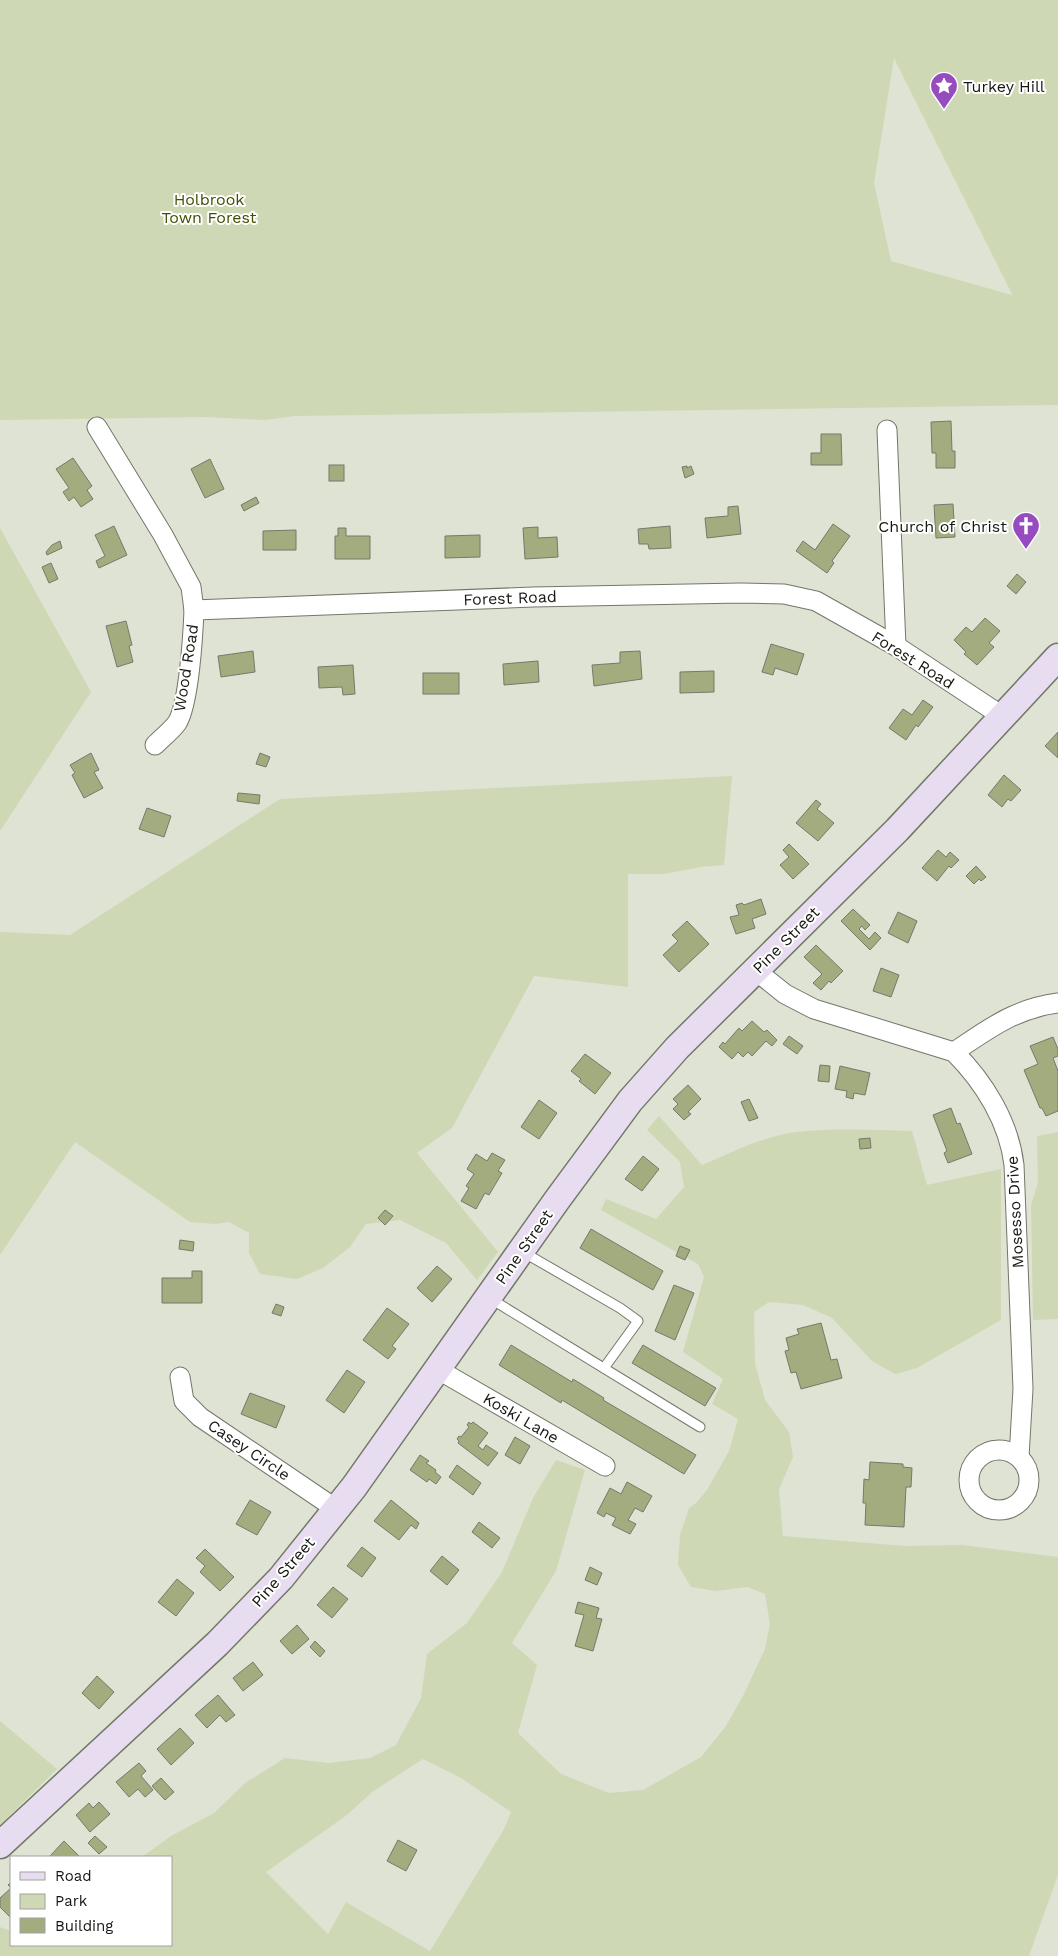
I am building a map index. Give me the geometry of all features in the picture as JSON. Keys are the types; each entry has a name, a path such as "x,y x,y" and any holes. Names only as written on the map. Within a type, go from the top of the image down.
{"main road":[{"name":"Pine Street","path":"0,1845 217,1644 281,1578 336,1509 630,1100 664,1061 896,830 1058,657"}],"street":[{"path":"98,428 163,535 191,587 194,610"},
{"path":"887,430 896,646"},
{"name":"Forest Road","path":"194,610 533,597 741,593 784,594 816,601 896,646 1002,716"},
{"name":"Wood Road","path":"154,745 177,722 185,700 194,610"},
{"path":"755,970 785,994 814,1009 954,1052 998,1022 1014,1014 1058,1002"},
{"name":"Mosesso Drive","path":"954,1052 967,1065 998,1111 1012,1146 1023,1388 1019,1457"},
{"name":"Koski Lane","path":"437,1369 605,1466"},
{"name":"Casey Circle","path":"180,1377 184,1401 200,1417 336,1509"}],"lane":[{"path":"521,1252 620,1308 638,1321 604,1368"},
{"path":"489,1297 700,1427"}],"green space":[{"name":"Holbrook Town Forest","path":"0,0 1058,0 1058,405 294,416 265,420 206,417 0,420","holes":["894,58 1012,294 891,261 874,183"]},
{"path":"0,528 91,692 0,831"},
{"path":"732,776 724,865 664,874 628,874 628,987 534,976 452,1128 417,1153 498,1252 477,1280 446,1243 400,1220 366,1224 350,1247 323,1268 297,1279 260,1274 249,1253 249,1233 229,1222 216,1224 190,1222 75,1142 0,1255 0,932 70,935 280,799"},
{"path":"659,1116 702,1165 749,1145 785,1134 811,1131 855,1130 912,1131 927,1185 1001,1169 1001,1320 917,1368 895,1374 872,1361 832,1318 803,1305 769,1302 754,1312 755,1363 765,1400 789,1432 793,1457 779,1489 783,1536 905,1546 962,1545 1058,1557 1058,1875 1029,1956 0,1956 0,1927 10,1931 10,1946 172,1946 172,1856 143,1856 171,1836 214,1813 245,1783 285,1758 329,1763 370,1758 396,1745 421,1698 427,1654 467,1623 502,1572 533,1498 556,1460 585,1470 556,1571 512,1643 537,1665 518,1733 561,1774 609,1793 643,1790 701,1757 726,1726 744,1694 765,1649 770,1624 765,1594 747,1587 716,1591 691,1587 678,1565 680,1535 689,1508 707,1490 729,1451 738,1419 712,1404 723,1379 683,1352 704,1277 698,1264 601,1210 606,1199 656,1219 684,1187 680,1162 647,1130","holes":["423,1759 461,1778 511,1812 504,1829 430,1951 346,1902 328,1934 266,1872 347,1815 372,1792"]},
{"path":"1058,1132 1058,1319 1033,1320 1031,1205 1038,1183 1037,1136"},
{"path":"0,1721 57,1769 0,1825"}],"building":[{"path":"951,421 952,451 955,451 955,468 936,468 936,453 932,453 931,422"},
{"path":"821,434 841,434 842,465 811,465 811,453 821,453"},
{"path":"73,458 92,486 87,490 93,499 81,507 74,497 69,501 63,492 69,488 56,469"},
{"path":"210,459 224,489 205,498 191,469"},
{"path":"329,465 344,465 344,481 329,481"},
{"path":"687,466 687,468 691,466 694,474 685,478 682,467"},
{"path":"256,497 259,503 244,511 241,505"},
{"path":"953,504 955,537 936,538 934,505"},
{"path":"738,506 741,534 707,538 705,518 728,516 728,507"},
{"path":"833,524 850,536 832,561 834,563 827,573 796,551 803,541 815,550"},
{"path":"114,526 127,555 99,568 96,561 105,556 95,535"},
{"path":"670,526 671,548 649,549 648,544 639,544 638,529"},
{"path":"538,527 538,538 557,537 558,557 525,559 523,528"},
{"path":"338,528 346,528 346,536 370,536 370,559 335,559 335,536 338,536"},
{"path":"296,530 296,550 263,550 263,531"},
{"path":"480,535 480,557 445,558 445,536"},
{"path":"60,541 62,548 47,555 46,552 52,545"},
{"path":"51,563 58,579 49,583 42,567"},
{"path":"1017,574 1026,582 1016,594 1007,586"},
{"path":"985,618 1000,631 989,643 994,647 977,665 964,654 966,652 954,640 966,627 972,632"},
{"path":"126,621 132,645 129,646 133,662 117,667 106,626"},
{"path":"771,644 804,654 797,675 775,668 773,675 762,672"},
{"path":"253,651 255,672 221,677 218,656"},
{"path":"640,651 642,679 594,686 592,665 620,663 620,652"},
{"path":"538,661 539,682 504,685 503,664"},
{"path":"353,665 355,694 343,695 342,687 319,688 318,667"},
{"path":"714,671 714,692 680,693 680,672"},
{"path":"423,673 459,673 459,694 423,694"},
{"path":"923,700 933,707 918,727 916,725 906,740 889,728 903,709 912,715"},
{"path":"1058,732 1058,758 1045,746"},
{"path":"91,753 99,770 94,772 103,788 84,798 72,775 75,773 70,765"},
{"path":"260,753 270,757 266,767 256,764"},
{"path":"1004,775 1021,790 1011,801 1008,799 1002,807 988,795"},
{"path":"238,793 260,795 259,804 237,801"},
{"path":"816,800 821,804 817,809 834,823 818,841 796,823"},
{"path":"147,808 171,816 164,837 139,829"},
{"path":"789,844 809,864 793,879 780,865 789,857 783,850"},
{"path":"938,850 946,857 950,852 959,860 951,868 949,866 937,881 922,868"},
{"path":"976,866 986,877 981,881 979,879 974,884 966,876"},
{"path":"761,899 766,914 752,919 755,928 736,934 730,917 739,915 736,905 742,903 744,905"},
{"path":"853,909 870,925 865,930 862,926 859,929 869,939 875,932 881,938 870,950 841,921"},
{"path":"898,912 917,921 908,943 888,933"},
{"path":"687,921 709,944 679,972 663,955 678,941 672,935"},
{"path":"816,945 843,971 831,983 829,981 821,990 813,983 822,974 804,957"},
{"path":"881,968 899,975 891,997 873,991"},
{"path":"752,1021 764,1032 767,1030 777,1040 772,1046 766,1041 752,1056 748,1052 743,1057 738,1052 732,1059 719,1047 723,1042 725,1044 739,1028 742,1031"},
{"path":"789,1036 803,1046 797,1054 783,1044"},
{"path":"1053,1037 1058,1049 1058,1056 1053,1058 1058,1071 1058,1111 1046,1116 1042,1108 1040,1108 1024,1070 1038,1064 1030,1046"},
{"path":"585,1054 611,1073 595,1094 579,1081 581,1079 571,1071"},
{"path":"820,1065 830,1066 829,1082 818,1081"},
{"path":"840,1066 870,1073 865,1095 854,1093 853,1099 846,1097 847,1091 835,1089"},
{"path":"688,1085 701,1099 688,1112 691,1114 684,1120 673,1109 678,1104 673,1099"},
{"path":"749,1099 758,1118 749,1121 741,1102"},
{"path":"539,1100 557,1113 539,1139 521,1127"},
{"path":"951,1108 957,1124 960,1123 972,1154 948,1163 944,1153 947,1151 933,1115"},
{"path":"870,1138 871,1148 860,1149 859,1139"},
{"path":"492,1153 505,1160 498,1171 502,1173 489,1195 485,1193 476,1209 461,1201 469,1188 466,1186 474,1174 467,1169 476,1154 487,1161"},
{"path":"643,1156 659,1169 642,1191 625,1179"},
{"path":"385,1210 393,1216 385,1225 378,1218"},
{"path":"591,1229 663,1271 653,1290 580,1248"},
{"path":"180,1240 194,1242 193,1251 179,1249"},
{"path":"680,1246 690,1250 685,1260 676,1256"},
{"path":"437,1266 452,1279 432,1302 417,1288"},
{"path":"192,1271 202,1271 202,1303 162,1303 162,1278 192,1278"},
{"path":"674,1285 694,1293 675,1340 655,1331"},
{"path":"276,1304 284,1307 281,1316 272,1313"},
{"path":"387,1308 409,1324 392,1346 396,1349 388,1359 363,1340"},
{"path":"821,1323 831,1360 837,1359 842,1378 801,1389 796,1372 791,1373 785,1351 789,1350 786,1338 799,1334 797,1329"},
{"path":"511,1345 572,1382 573,1379 604,1398 603,1400 696,1455 684,1474 562,1400 561,1403 499,1365"},
{"path":"643,1345 716,1388 705,1406 632,1363"},
{"path":"347,1370 365,1382 344,1413 326,1400"},
{"path":"250,1393 285,1406 276,1428 241,1414"},
{"path":"469,1422 471,1424 473,1422 488,1433 478,1446 483,1450 486,1445 498,1453 488,1466 458,1443 457,1439 469,1427 467,1425"},
{"path":"515,1437 530,1446 520,1464 505,1455"},
{"path":"420,1455 429,1461 426,1463 436,1470 435,1472 441,1477 436,1484 429,1479 427,1482 410,1470"},
{"path":"870,1462 903,1464 903,1467 912,1468 911,1487 906,1487 904,1527 865,1525 866,1503 863,1503 864,1479 869,1480"},
{"path":"457,1465 481,1483 473,1495 449,1477"},
{"path":"627,1482 652,1496 643,1512 635,1508 628,1520 636,1524 630,1534 612,1525 616,1518 606,1513 604,1517 597,1513 610,1488 621,1494"},
{"path":"250,1500 271,1512 257,1535 236,1524"},
{"path":"391,1500 419,1523 416,1529 411,1525 399,1540 374,1521"},
{"path":"479,1522 500,1538 492,1548 472,1532"},
{"path":"362,1547 376,1558 362,1577 347,1566"},
{"path":"205,1549 234,1577 220,1591 200,1572 205,1566 196,1558"},
{"path":"442,1556 459,1570 447,1585 430,1571"},
{"path":"590,1567 602,1573 597,1585 585,1580"},
{"path":"177,1579 194,1593 176,1616 158,1602"},
{"path":"333,1587 348,1599 332,1618 317,1605"},
{"path":"578,1602 599,1608 596,1618 602,1619 593,1651 575,1646 584,1615 575,1613"},
{"path":"297,1625 309,1639 292,1654 280,1641"},
{"path":"315,1641 325,1651 320,1657 310,1647"},
{"path":"253,1662 263,1675 243,1691 233,1678"},
{"path":"97,1676 114,1692 99,1709 82,1693"},
{"path":"218,1695 235,1715 226,1722 220,1715 207,1728 195,1715"},
{"path":"180,1728 194,1743 171,1765 157,1749"},
{"path":"139,1763 146,1771 141,1776 153,1790 145,1797 138,1789 129,1797 116,1782"},
{"path":"161,1778 174,1792 165,1800 152,1786"},
{"path":"99,1802 110,1814 90,1832 76,1815 89,1803 93,1808"},
{"path":"95,1836 107,1847 99,1854 88,1843"},
{"path":"398,1840 417,1850 406,1871 387,1861"},
{"path":"64,1841 79,1856 50,1856"},
{"path":"10,1889 10,1917 0,1907 0,1898"}],"place":[{"name":"Turkey Hill","path":"944,110"},
{"name":"Church of Christ","path":"1026,550"}]}
